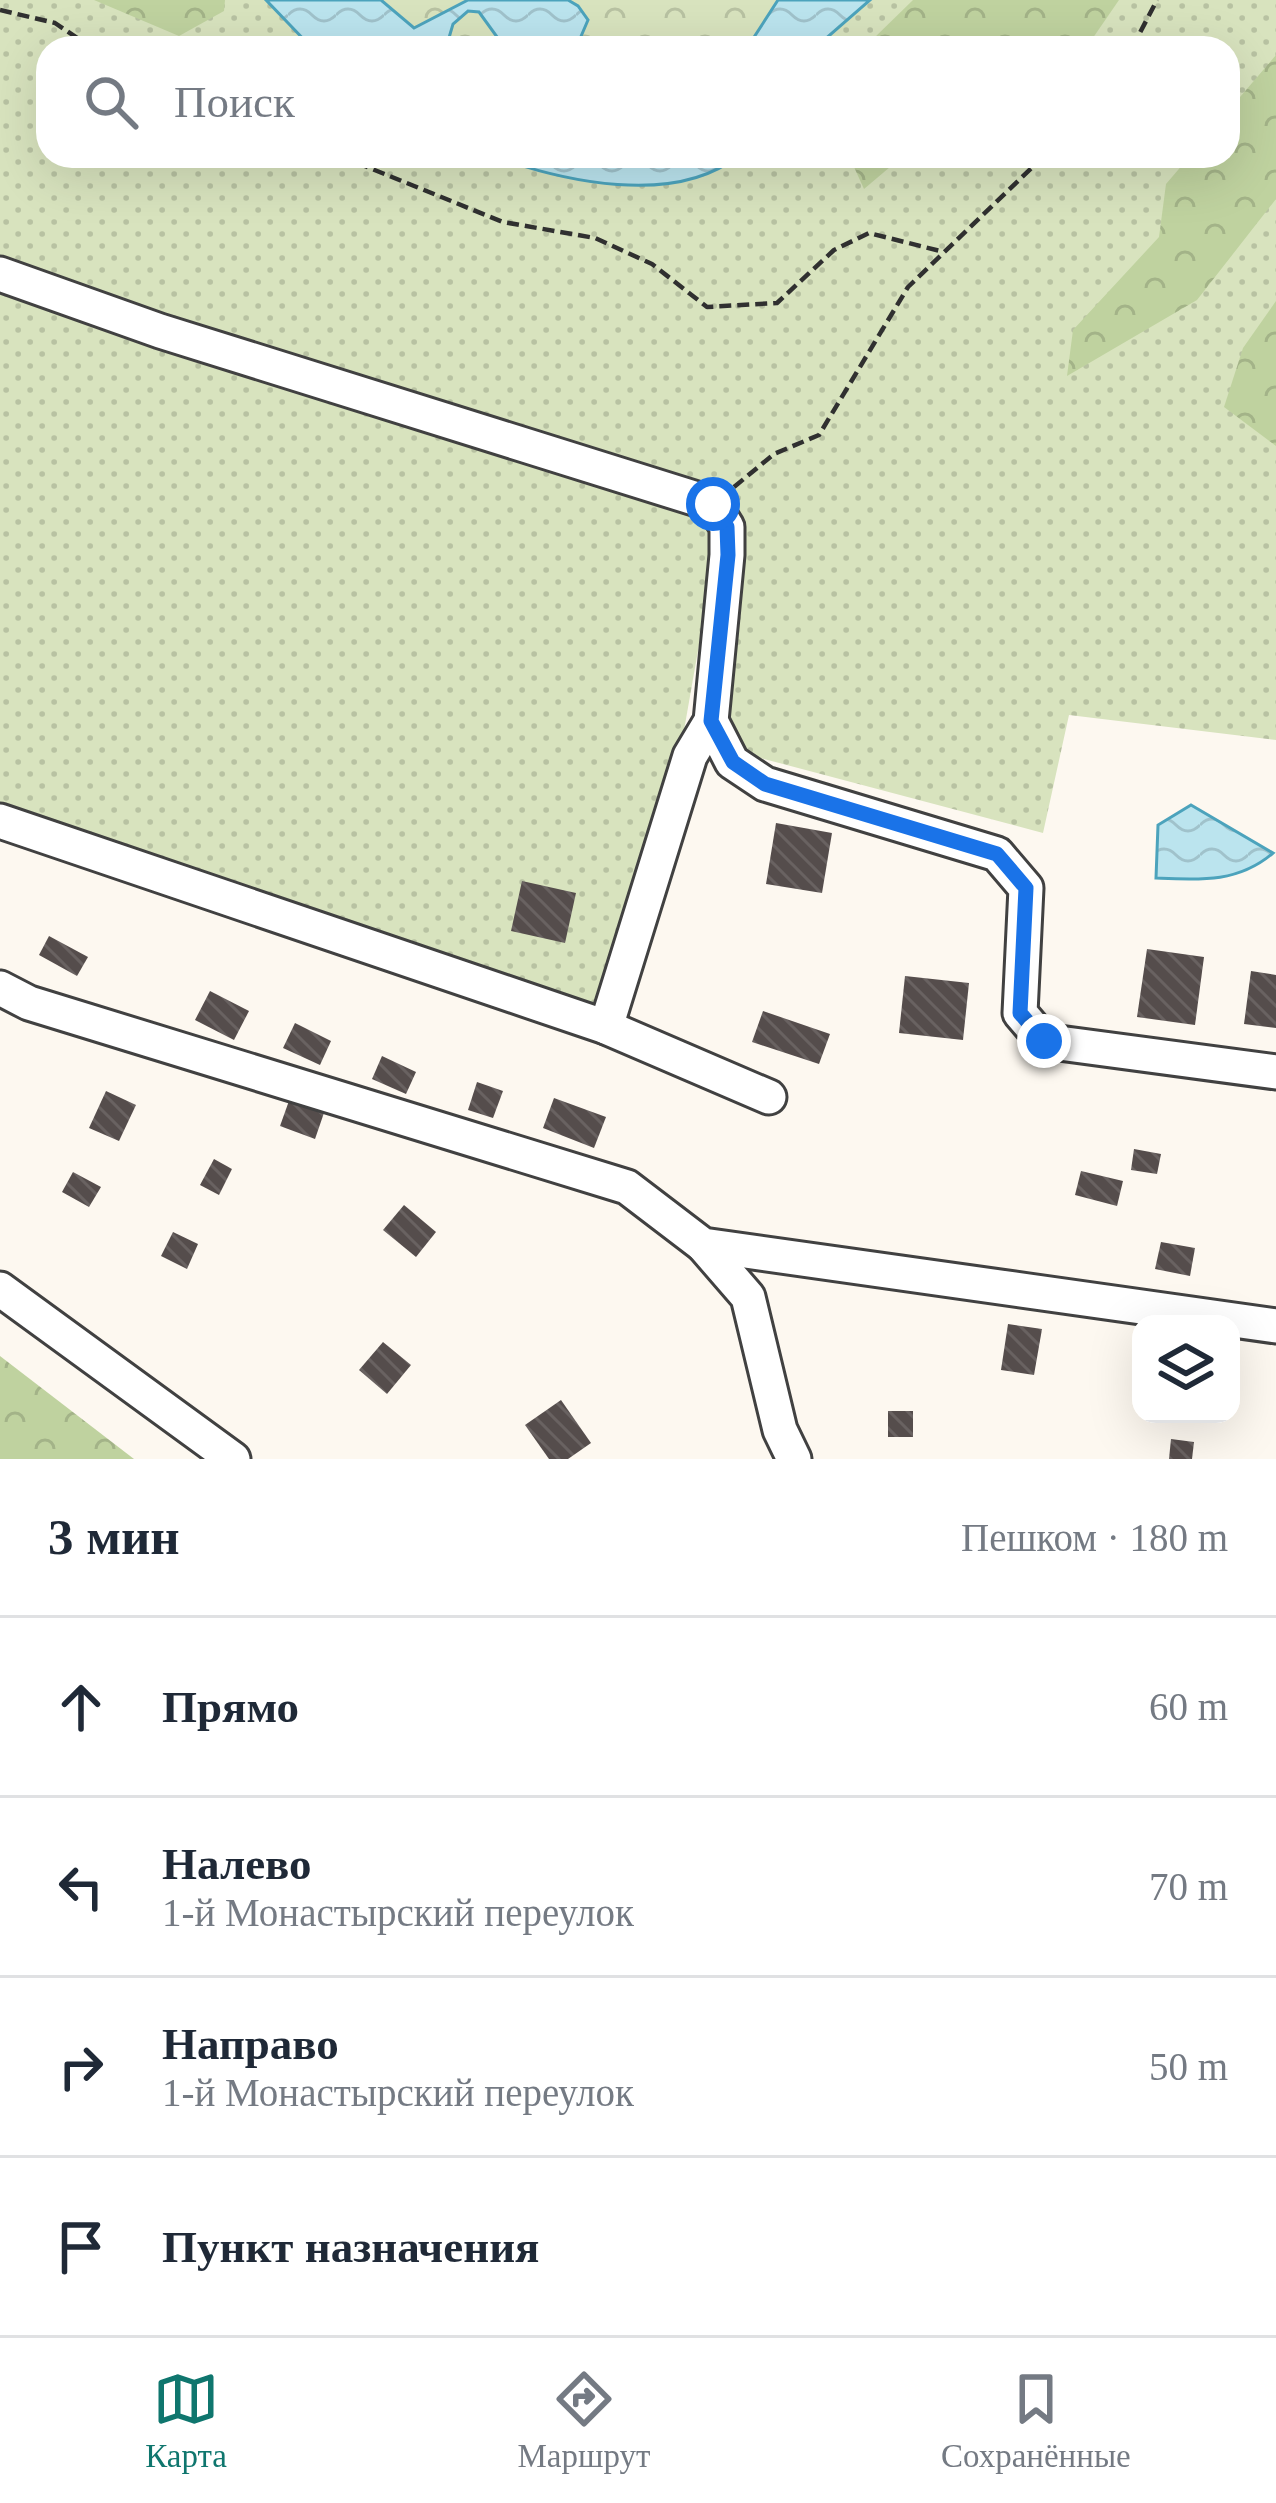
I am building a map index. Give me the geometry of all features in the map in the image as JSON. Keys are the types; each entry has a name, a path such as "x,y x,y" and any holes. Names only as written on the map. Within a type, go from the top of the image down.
{"street":[{"path":"0,274 160,332 713,504 727,527 728,555 711,721 690,756 606,1027"},
{"path":"711,721 733,762 765,784 997,854 1026,888 1020,1013 1044,1041 1276,1072"},
{"path":"0,821 606,1027 769,1097"},
{"path":"0,988 29,1003 628,1186 703,1245 748,1297 780,1430 794,1459"},
{"path":"703,1245 1276,1326"},
{"path":"0,1289 233,1459"}],"path":[{"path":"1138,36 1157,0"},
{"path":"0,10 56,23 75,36"},
{"path":"370,168 503,222 595,238 652,264 707,307 777,303 834,250 868,233 944,252"},
{"path":"713,504 773,454 819,435 908,287 1032,168"}],"green space":[{"path":"0,0 266,0 300,36 36,36 36,168 532,168 584,180 651,185 683,181 717,168 1240,168 1240,36 829,36 870,0 1276,0 1276,740 1069,715 1043,833 734,751 719,727 724,498 682,477 180,324 0,259"},
{"path":"94,0 225,0 224,11 179,36"},
{"path":"381,0 468,0 414,28"},
{"path":"568,0 778,0 755,36 579,36"},
{"path":"913,0 1119,0 1094,36 876,36"},
{"path":"468,11 479,11 497,36 450,36 453,24"},
{"path":"1276,55 1276,199 1197,300 1067,376 1073,330 1159,237 1166,184 1180,168 1240,168 1240,97"},
{"path":"854,168 889,168 864,189"},
{"path":"0,286 698,512 716,548 683,736 604,1001 587,1008 0,808"},
{"path":"1276,301 1276,446 1224,407 1243,348"},
{"path":"0,1356 134,1459 0,1459"}],"water":[{"path":"266,0 381,0 414,28 468,0 568,0 588,20 581,36 496,36 479,12 468,11 453,24 450,36 300,36"},
{"path":"778,0 870,0 829,36 755,36"},
{"path":"532,168 718,168 682,181 651,185"},
{"path":"1191,805 1273,853 1232,875 1156,878 1158,825"}],"building":[{"path":"776,823 832,833 822,893 766,884"},
{"path":"522,881 576,893 565,943 511,931"},
{"path":"49,936 88,957 77,976 39,955"},
{"path":"1147,949 1204,957 1195,1025 1137,1017"},
{"path":"1251,971 1276,975 1276,1028 1244,1024"},
{"path":"905,976 969,983 963,1040 899,1033"},
{"path":"210,991 249,1011 234,1040 195,1020"},
{"path":"763,1011 830,1034 819,1064 752,1042"},
{"path":"295,1023 331,1041 320,1065 283,1048"},
{"path":"382,1056 416,1072 406,1094 372,1079"},
{"path":"477,1082 503,1091 493,1118 468,1110"},
{"path":"106,1091 136,1105 119,1141 89,1128"},
{"path":"290,1098 325,1110 315,1139 280,1126"},
{"path":"554,1098 606,1117 594,1148 543,1128"},
{"path":"1134,1149 1161,1154 1157,1174 1131,1170"},
{"path":"214,1159 232,1169 219,1195 200,1185"},
{"path":"1081,1171 1123,1181 1117,1206 1075,1195"},
{"path":"73,1172 101,1187 89,1207 62,1192"},
{"path":"404,1205 436,1232 416,1257 383,1230"},
{"path":"173,1232 198,1244 187,1269 161,1256"},
{"path":"1161,1242 1195,1248 1190,1276 1155,1269"},
{"path":"1008,1324 1042,1329 1034,1375 1001,1370"},
{"path":"383,1342 411,1365 387,1394 359,1370"},
{"path":"561,1400 591,1443 568,1459 549,1459 525,1425"},
{"path":"888,1411 913,1411 913,1437 888,1437"},
{"path":"1171,1439 1194,1442 1192,1459 1169,1459"}],"route":[{"path":"713,504 727,527 728,555 711,721 733,762 765,784 997,854 1026,888 1020,1013 1044,1041"}]}
